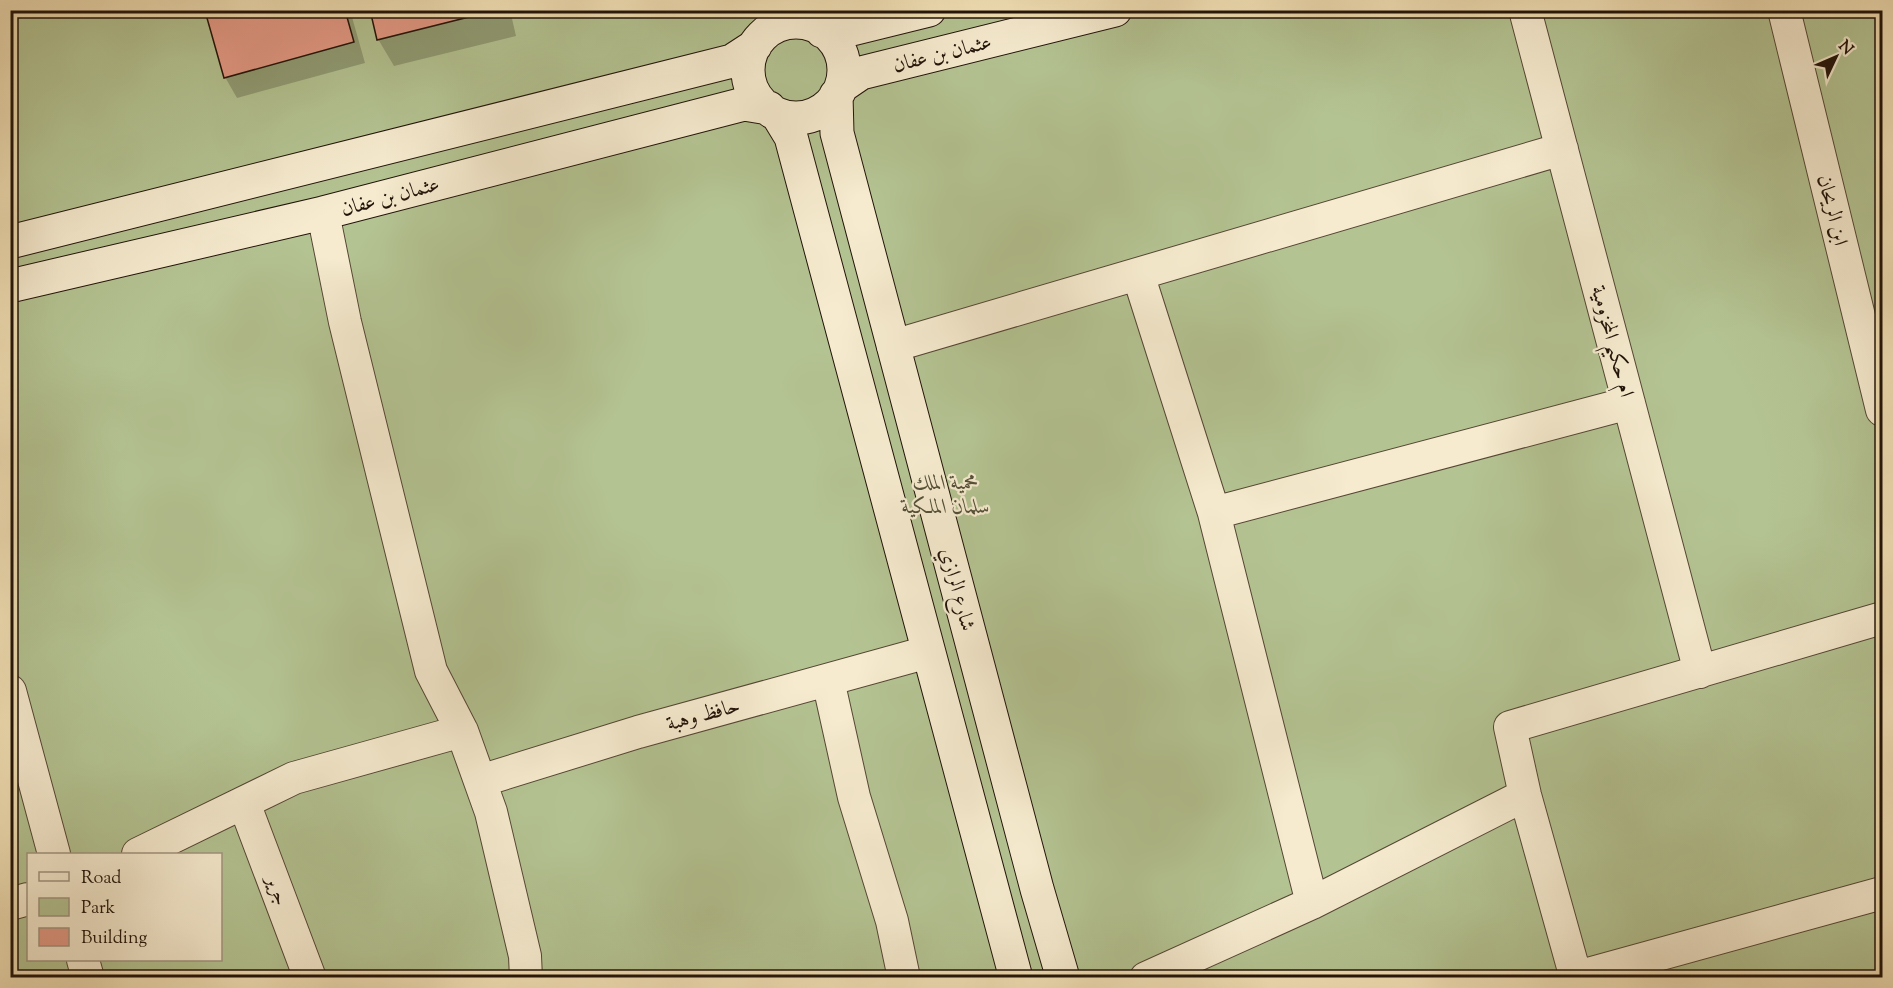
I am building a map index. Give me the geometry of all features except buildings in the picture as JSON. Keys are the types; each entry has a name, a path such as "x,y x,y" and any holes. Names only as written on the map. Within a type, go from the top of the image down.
{"street":[{"path":"10,242 732,61 758,31 777,25 814,22 852,29 929,10"},
{"name":"عثمان بن عفان","path":"839,90 861,73 1115,10"},
{"name":"ام حكيم المخزومية","path":"1526,10 1700,672"},
{"name":"ابن الريحان","path":"1784,10 1882,410"},
{"path":"758,31 748,70 752,88 762,104 773,111 796,118 815,114 831,103 839,90 844,66 840,48 829,34 814,22"},
{"name":"شارع الرازي","path":"839,90 837,133 1063,978"},
{"name":"عثمان بن عفان","path":"10,286 322,213 744,104 773,111"},
{"path":"773,111 791,137 1016,978"},
{"path":"893,346 1562,149"},
{"path":"322,213 345,322 431,671 462,731 480,781 496,834 525,956 526,978"},
{"path":"1138,274 1214,513 1312,903"},
{"path":"1214,513 1629,403"},
{"path":"1882,618 1510,727 1525,795 1575,977 1882,893"},
{"name":"حافظ وهبة","path":"480,781 638,732 928,652"},
{"path":"828,680 854,796 892,921 904,978"},
{"path":"10,691 53,853"},
{"path":"142,853 294,778 462,731"},
{"path":"1146,978 1312,903 1525,795"},
{"name":"جرير","path":"244,803 310,978"},
{"path":"10,904 27,899"},
{"path":"83,961 88,978"}],"green space":[{"name":"محمية الملك سلمان الملكية","path":"10,11 1882,11 1882,977 11,977"}]}
